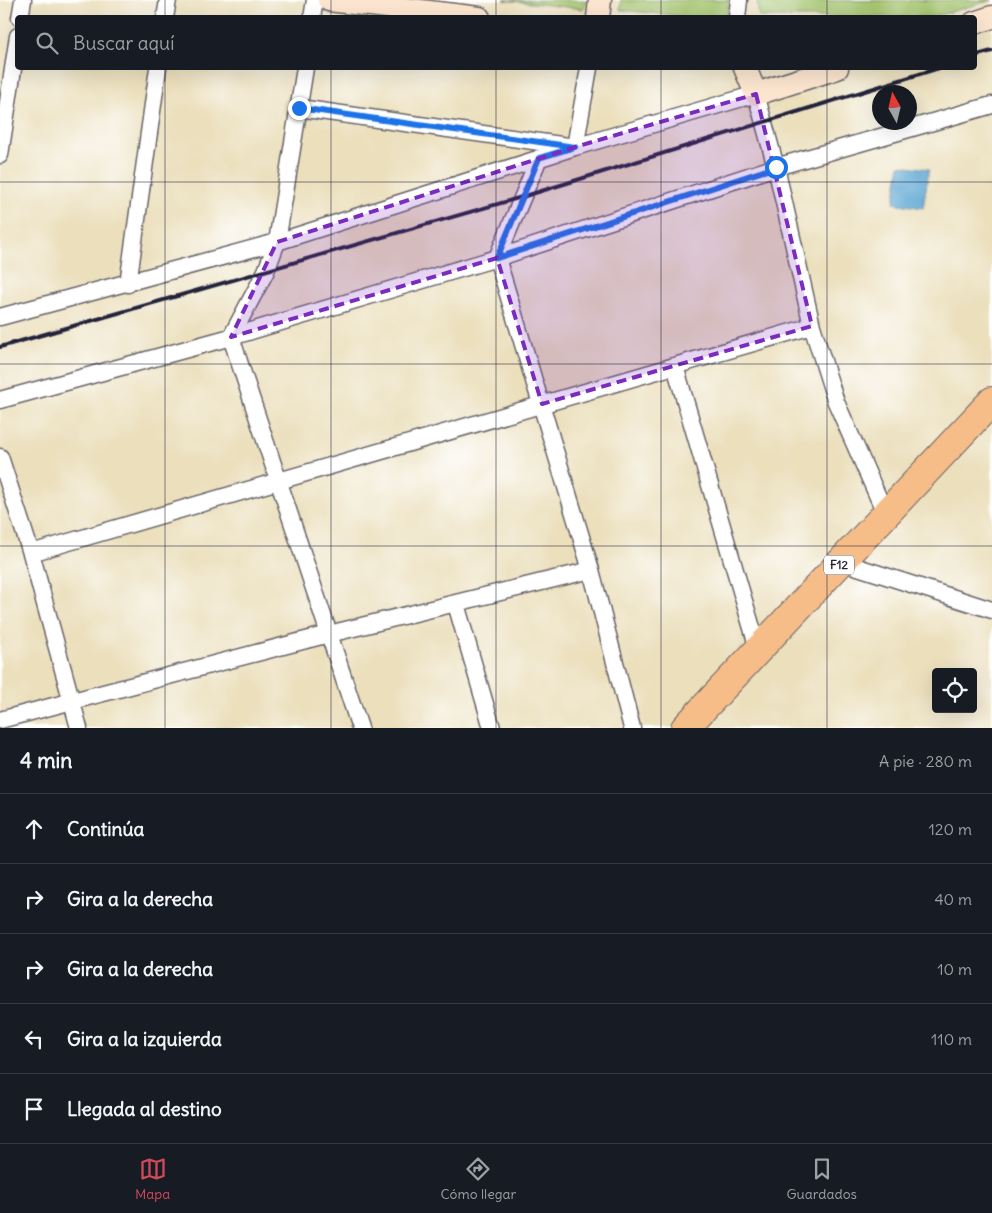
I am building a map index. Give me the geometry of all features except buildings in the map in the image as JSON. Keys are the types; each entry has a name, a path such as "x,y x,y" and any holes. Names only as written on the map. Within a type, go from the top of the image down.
{"highway":[{"name":"F12","path":"685,728 759,652 992,401"}],"main road":[{"path":"329,0 454,15"},
{"path":"598,15 600,0"},
{"path":"977,22 992,17"},
{"path":"746,70 756,94 831,70"}],"street":[{"path":"20,15 23,0"},
{"path":"166,15 168,0"},
{"path":"312,15 315,0"},
{"path":"736,15 739,0"},
{"path":"0,148 15,55"},
{"path":"128,284 158,70"},
{"path":"305,70 276,242 266,271 231,337 360,728"},
{"path":"575,147 589,70"},
{"path":"0,317 128,284 276,242 539,158 756,94 776,167 812,326 836,402 886,515"},
{"path":"0,400 231,337 497,258 776,167 992,105"},
{"path":"299,108 575,147"},
{"path":"539,158 497,258 591,570 632,728"},
{"path":"31,553 812,326"},
{"path":"675,366 759,652"},
{"path":"0,457 31,553 79,728"},
{"path":"842,562 992,610"},
{"path":"0,720 70,700 329,634 591,570"},
{"path":"456,604 492,728"}],"highlighted area":[{"path":"756,94 812,326 542,404 497,258 231,337 277,242 575,147"}],"green space":[{"path":"504,0 586,0 584,9"},
{"path":"621,0 729,0 727,15 671,15 620,10"},
{"path":"992,0 940,15 759,15 757,1"}],"water":[{"path":"900,165 929,169 923,208 894,203"}],"railway":[{"path":"977,55 992,51"},
{"path":"0,347 522,197 933,70"}],"route":[{"path":"299,108 575,147 539,158 497,258 776,167"}]}
